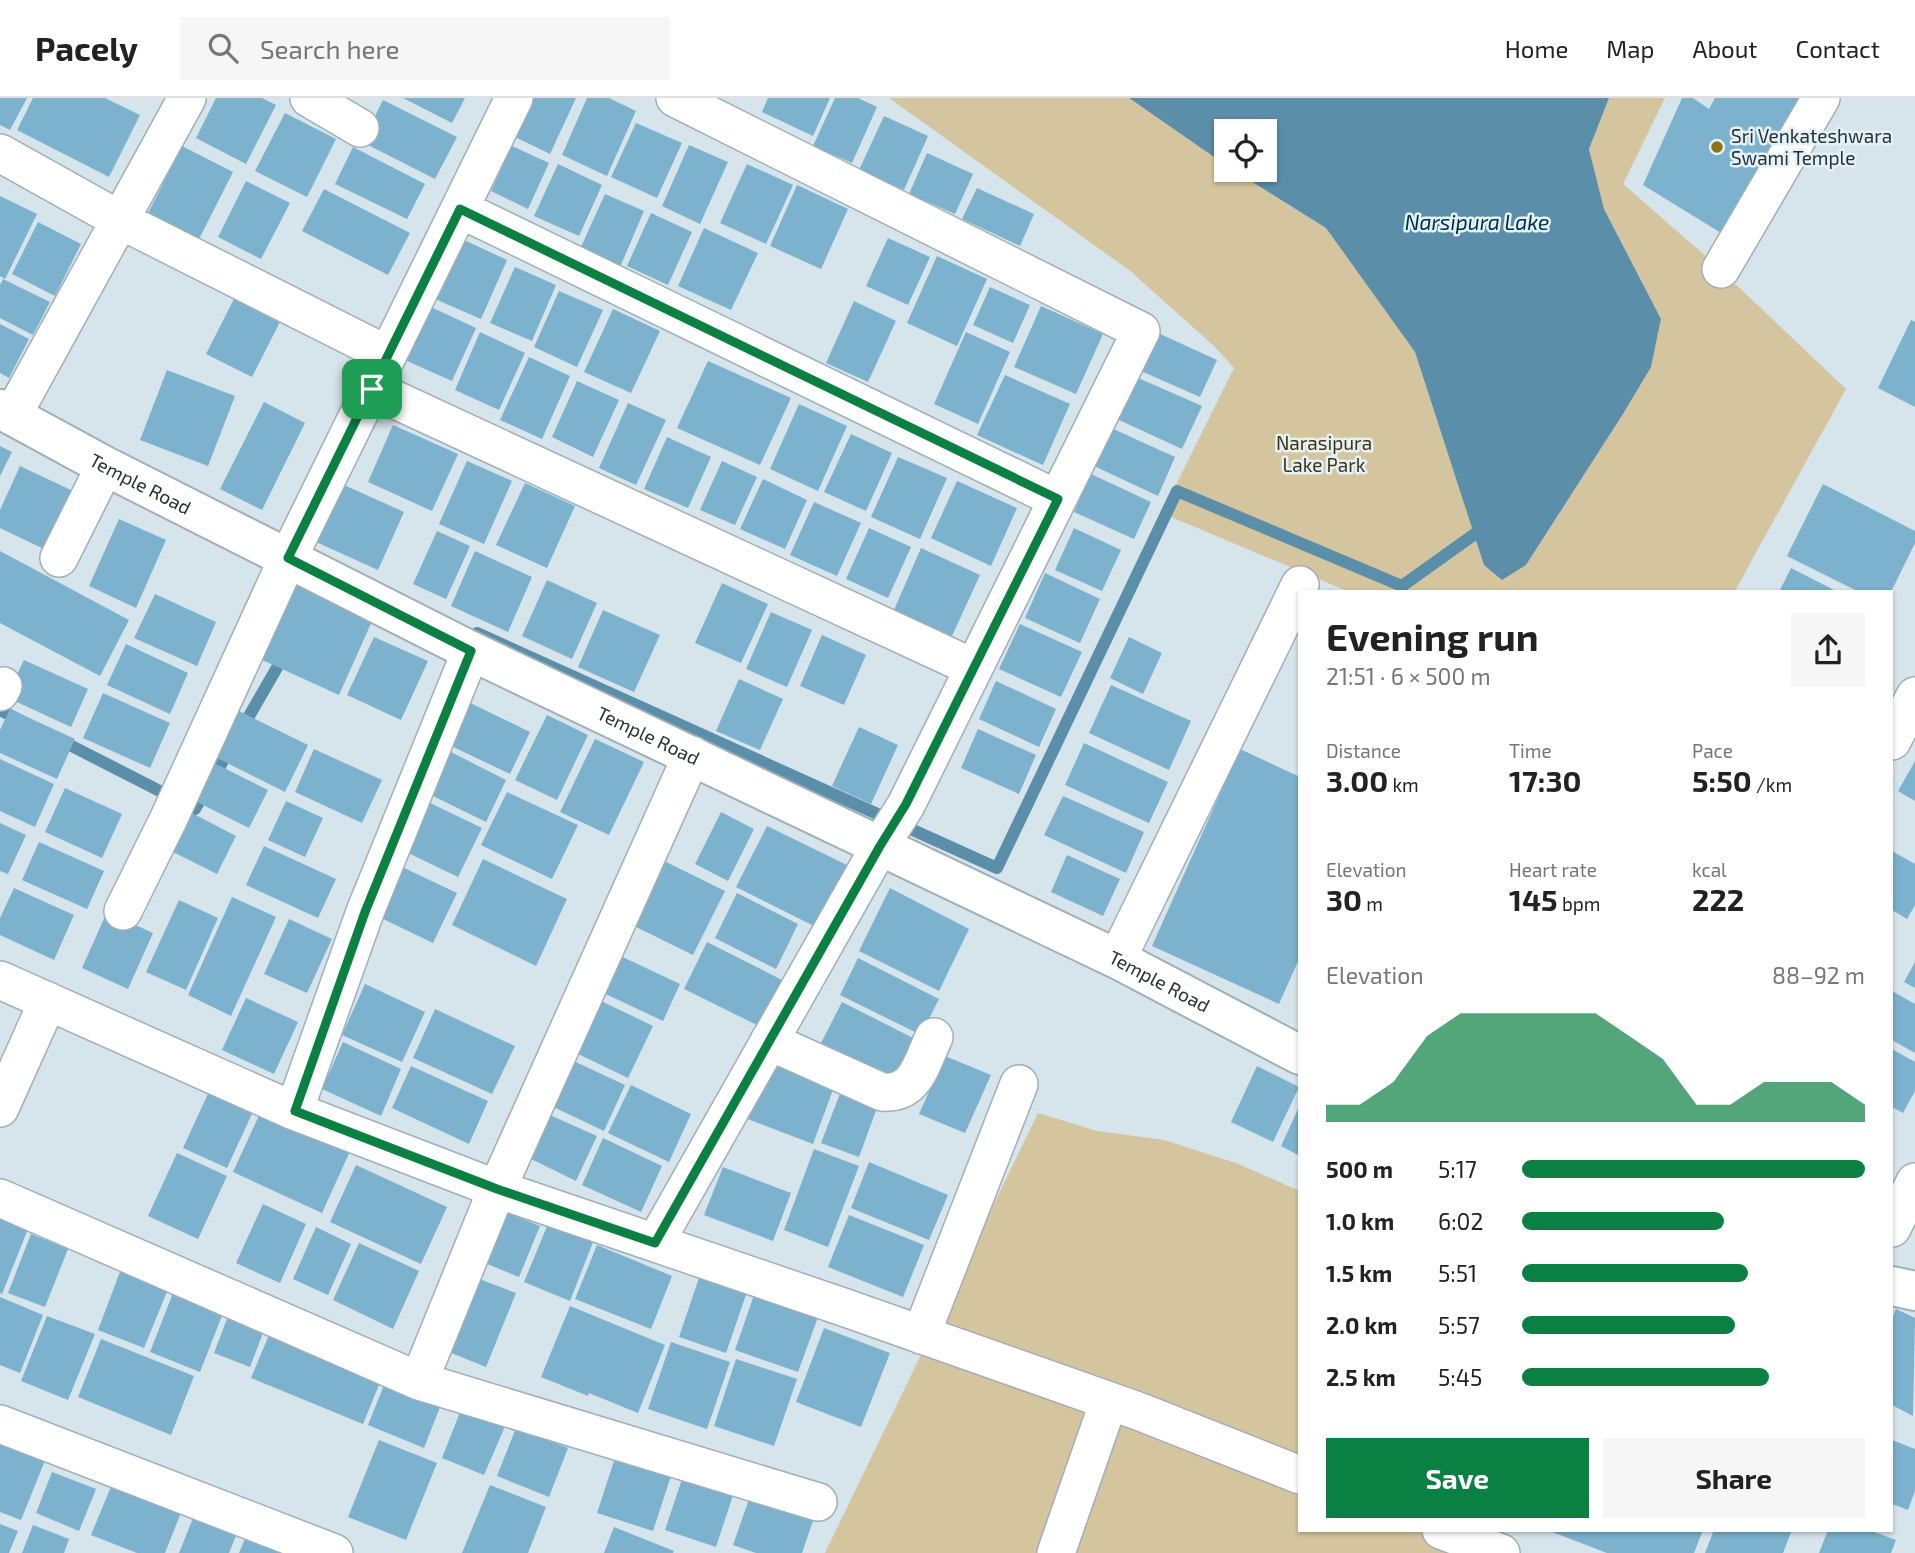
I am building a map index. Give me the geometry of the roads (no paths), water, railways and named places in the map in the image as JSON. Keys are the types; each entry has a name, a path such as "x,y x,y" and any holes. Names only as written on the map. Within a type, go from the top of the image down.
{"street":[{"path":"6,412 120,220 187,98"},
{"path":"309,98 360,128"},
{"path":"123,911 185,782 300,564 372,389 514,98"},
{"path":"655,1243 906,804 1141,331 675,98"},
{"path":"1721,269 1821,98"},
{"path":"0,153 120,220 388,355"},
{"path":"460,209 1058,499"},
{"path":"372,389 974,667"},
{"name":"Temple Road","path":"6,412 105,466 471,651 692,755 883,840 1298,1050"},
{"path":"59,558 105,466"},
{"path":"1118,959 1300,585"},
{"path":"295,1111 365,912 471,651"},
{"path":"1893,739 1915,696"},
{"path":"419,1381 497,1189 692,755"},
{"path":"0,980 295,1111 497,1189 1108,1401 1298,1474"},
{"path":"0,1108 48,1001"},
{"path":"769,1041 882,1092 896,1093 911,1083 934,1037"},
{"path":"921,1335 1019,1084"},
{"path":"1893,1225 1915,1182"},
{"path":"0,1198 419,1381 818,1502"},
{"path":"1893,1286 1915,1291"},
{"path":"1056,1553 1108,1401"},
{"path":"0,1424 334,1553"},
{"path":"1446,1532 1502,1553 1512,1532"}],"water":[{"name":"Narsipura Lake","path":"1129,98 1609,98 1589,149 1604,209 1661,319 1651,367 1526,565 1502,580 1484,565 1415,352 1326,228 1252,182 1277,182 1277,119 1214,119 1214,157"}],"waterway":[{"path":"477,633 997,868 1177,491 1402,586 1486,526"},
{"path":"241,730 286,652"},
{"path":"0,710 23,722"},
{"path":"58,739 195,809 230,749"}],"place":[{"name":"Sri Venkateshwara Swami Temple","path":"1717,147"}],"park label":[{"name":"Narasipura Lake Park","path":"1324,454"}]}
